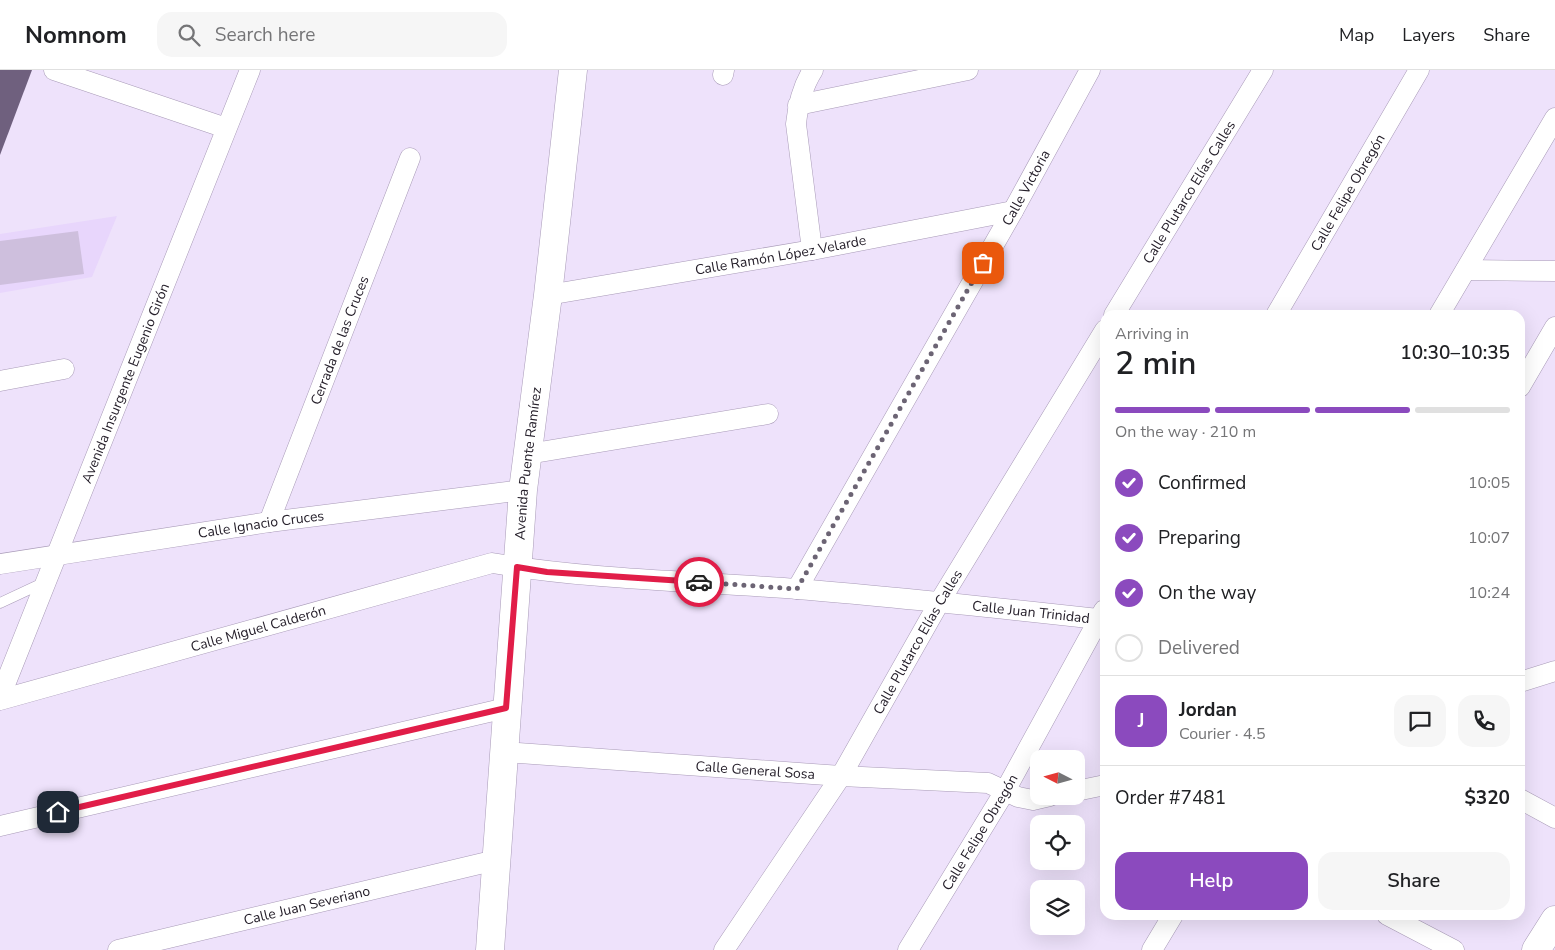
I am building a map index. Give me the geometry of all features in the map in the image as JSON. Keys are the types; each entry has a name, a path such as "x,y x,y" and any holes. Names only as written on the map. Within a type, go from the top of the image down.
{"street":[{"path":"54,70 226,128"},
{"name":"Avenida Insurgente Eugenio Girón","path":"0,699 56,554 250,70"},
{"name":"Avenida Puente Ramírez","path":"490,950 523,490 548,294 573,70"},
{"path":"812,250 796,124 798,105 805,82 813,70"},
{"path":"798,105 968,70"},
{"name":"Calle Victoria","path":"797,589 1013,212 1090,70"},
{"name":"Calle Plutarco Elías Calles","path":"1117,310 1263,70"},
{"name":"Calle Felipe Obregón","path":"1279,310 1420,70"},
{"path":"1442,310 1555,118"},
{"name":"Cerrada de las Cruces","path":"269,522 410,158"},
{"name":"Calle Ramón López Velarde","path":"548,294 812,250 1013,212"},
{"path":"1466,270 1555,271"},
{"path":"1525,378 1555,327"},
{"name":"Calle Plutarco Elías Calles","path":"724,950 841,776 940,601 1100,338"},
{"path":"0,382 64,369"},
{"path":"528,454 768,414"},
{"name":"Calle Ignacio Cruces","path":"0,564 269,522 523,490"},
{"name":"Calle Miguel Calderón","path":"0,699 492,563 517,567"},
{"name":"Calle Juan Trinidad","path":"517,567 547,572 1100,613"},
{"name":"Calle Felipe Obregón","path":"908,950 1005,791 1100,617"},
{"path":"1525,680 1555,671"},
{"path":"0,826 506,708"},
{"name":"Calle General Sosa","path":"504,752 841,776 988,783 1018,797 1030,799"},
{"path":"1085,789 1100,786"},
{"path":"1525,802 1555,818"},
{"name":"Calle Juan Severiano","path":"118,950 496,860"},
{"path":"1152,950 1170,920"},
{"path":"1397,920 1454,950"},
{"path":"1536,950 1555,920"}],"lane":[{"path":"0,603 46,581"}],"shaded area":[{"path":"117,216 92,277 0,293 0,234"},
{"path":"78,231 84,274 0,285 0,241"}],"building":[{"path":"0,70 32,70 0,155"}],"way so far":[{"path":"699,582 797,589 983,263"}],"route":[{"path":"58,812 506,708 517,567 547,572 699,582"}]}
